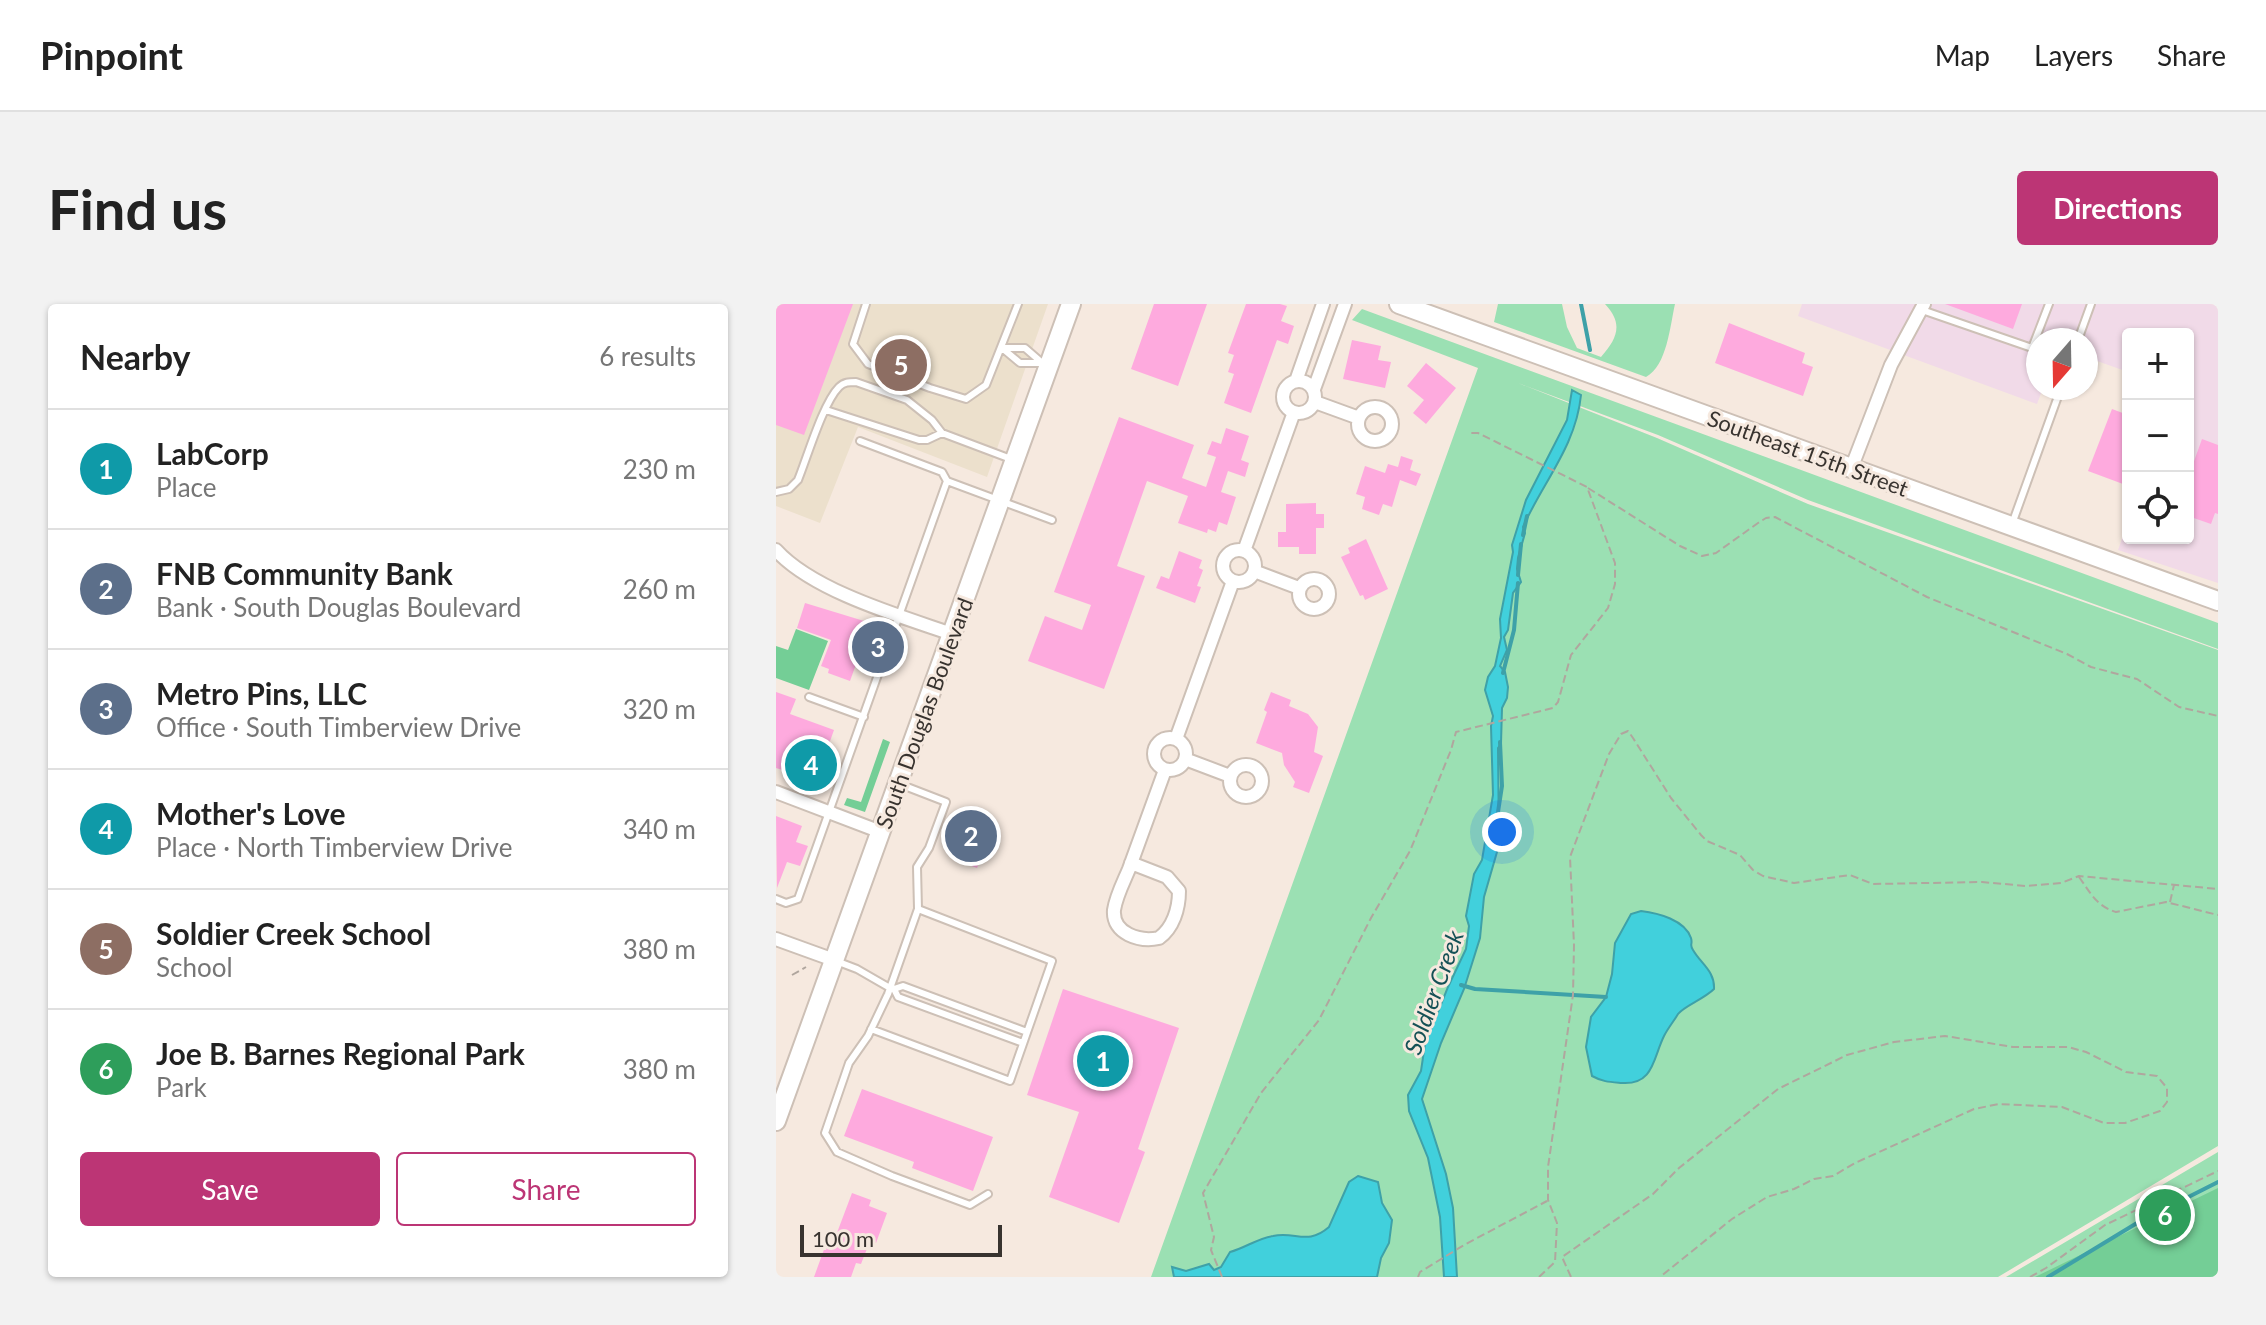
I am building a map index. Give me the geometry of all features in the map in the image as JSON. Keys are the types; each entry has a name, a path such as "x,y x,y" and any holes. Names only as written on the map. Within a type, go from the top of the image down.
{"main road":[{"name":"South Douglas Boulevard","path":"776,1121 1015,460 1045,362 1071,304"},
{"name":"Southeast 15th Street","path":"1399,304 2218,601"}],"street":[{"path":"1296,381 1323,304"},
{"path":"1345,304 1314,395 1306,412 1294,412 1285,406 1283,394 1287,385 1296,381 1307,382 1314,395 1359,418"},
{"path":"1851,469 1891,365 1923,307"},
{"path":"1314,329 1333,335"},
{"path":"1244,551 1294,412"},
{"path":"776,550 785,561 820,581 952,634"},
{"path":"1233,551 1244,551 1253,559 1254,571 1247,580 1233,581 1223,572 1224,560 1233,551"},
{"path":"1254,571 1299,588"},
{"path":"1176,739 1233,581"},
{"path":"1176,739 1185,747 1185,759 1178,768 1165,770 1156,763 1154,750 1162,740 1176,739"},
{"path":"1185,759 1230,776"},
{"path":"1131,863 1167,877 1179,891 1174,918 1166,933 1159,938 1142,940 1125,934 1115,919 1114,910 1131,863 1165,770"},
{"path":"776,792 881,832"},
{"path":"776,939 834,960"}],"lane":[{"path":"866,304 853,344 868,364 966,399 986,385 1018,304"},
{"path":"1923,307 2032,348 2049,304"},
{"path":"2082,328 2091,304"},
{"path":"1002,348 1020,363 1045,362"},
{"path":"1002,348 1025,348 1045,362"},
{"path":"776,492 789,489 798,480 826,410 845,382 856,382 907,400 932,420 942,433 1015,460"},
{"path":"2011,526 2057,400"},
{"path":"826,410 919,440 942,433"},
{"path":"860,441 942,472 947,481 1052,520"},
{"path":"776,899 786,903 798,899 947,481"},
{"path":"809,697 864,717"},
{"path":"899,784 946,802 929,848 917,867 918,909 892,989 849,1063 825,1133 837,1152 892,1176 970,1205 988,1194"},
{"path":"871,1029 1010,1081 1052,961 918,909"},
{"path":"834,960 892,989 898,997 1023,1043"},
{"path":"892,989 903,986 1027,1032"}],"path":[{"path":"1468,433 1478,433 1587,487 1679,545 1702,556 1709,556 1766,518 1775,517 1927,597 2067,654 2091,667 2137,679 2179,707 2218,716"},
{"path":"1222,1277 1211,1250 1214,1237 1203,1193 1261,1093 1319,1020 1371,918 1410,851 1456,732 1553,708 1558,702 1564,671 1571,655 1608,608 1615,584 1615,563 1587,487"},
{"path":"1679,545 1683,539"},
{"path":"1555,1262 1557,1223 1548,1200 1548,1167 1573,995 1570,857 1609,754 1621,734 1628,731 1671,798 1701,835 1736,852 1753,870 1775,879 1805,883 1850,875 1873,884 1982,882 2026,886 2061,883 2079,876 2218,889"},
{"path":"2079,876 2090,896 2108,910 2116,912 2157,902 2218,915"},
{"path":"2170,903 2174,885"},
{"path":"792,975 806,967"},
{"path":"1539,1277 1555,1262 1653,1194 1679,1168 1778,1089 1847,1055 1894,1042 1945,1036 2013,1047 2068,1047 2086,1052 2126,1072 2157,1076 2167,1088 2167,1102 2160,1111 2125,1123 2104,1123 2062,1107 1999,1104 1974,1109 1833,1176 1814,1179 1767,1197 1732,1219 1660,1277"},
{"path":"2030,1277 2105,1225 2218,1171"},
{"path":"1418,1277 1432,1264 1464,1245 1548,1200"},
{"path":"1562,1257 1571,1277"}],"shaded area":[{"path":"776,304 1048,304 987,477 858,427 820,523 776,506"},
{"path":"1802,304 2218,304 2218,583 2118,550 2122,539 2122,544 2194,544 2194,328 2122,328 2122,370 2098,361 2098,328 2026,328 2026,400 1798,316"}],"green space":[{"path":"1498,304 1562,304 1567,327 1577,348 1601,357 1616,331 1615,318 1605,304 1675,304 1663,355 1653,372 1646,377 1494,322"},
{"path":"1362,309 2218,623 2218,649 1808,500 1658,435 1518,383 1657,438 1808,504 2218,650 2218,1146 1998,1277 1151,1277 1478,368 1352,320"},
{"path":"796,629 828,641 809,690 776,678 776,646 788,650"},
{"path":"883,739 890,742 865,812 844,805 847,798 861,802"},
{"path":"2218,1152 2218,1277 2006,1277"},
{"path":"2218,1188 2218,1277 2035,1277"}],"water":[{"path":"1572,390 1581,395 1578,413 1566,447 1523,527 1525,533 1517,569 1521,582 1513,593 1508,630 1504,637 1507,650 1500,666 1505,672 1508,687 1502,708 1501,744 1498,748 1499,845 1484,897 1480,938 1422,1099 1446,1174 1453,1208 1457,1277 1444,1277 1440,1217 1428,1158 1409,1111 1408,1095 1421,1071 1425,1044 1466,949 1469,926 1466,916 1474,874 1482,860 1493,795 1493,716 1485,690 1495,666 1501,638 1500,619 1512,545 1526,500 1567,420"},
{"path":"1641,911 1663,916 1683,926 1691,938 1692,948 1710,972 1714,989 1678,1014 1664,1036 1651,1068 1641,1080 1622,1083 1607,1081 1592,1076 1586,1047 1591,1017 1606,997 1615,943 1631,914"},
{"path":"1358,1176 1378,1182 1382,1203 1392,1220 1389,1243 1381,1258 1377,1277 1174,1277 1172,1267 1186,1271 1209,1264 1214,1270 1221,1267 1230,1252 1267,1237 1308,1237 1321,1233 1329,1227 1349,1182"}],"building":[{"path":"776,304 853,304 804,435 776,425"},
{"path":"1154,304 1207,304 1178,386 1131,369"},
{"path":"1246,304 1287,306 1281,321 1294,326 1288,344 1277,340 1251,413 1224,403 1234,374 1228,372 1234,355 1228,353"},
{"path":"1945,304 2022,304 2013,329"},
{"path":"1729,323 1805,353 1802,363 1813,367 1803,396 1715,363"},
{"path":"1352,340 1381,346 1378,360 1391,362 1385,388 1343,379"},
{"path":"1426,363 1456,388 1426,424 1413,413 1424,400 1407,386"},
{"path":"2112,409 2122,413 2122,484 2088,471"},
{"path":"1119,417 1194,445 1182,478 1206,487 1216,457 1207,454 1212,441 1221,444 1226,428 1249,436 1241,460 1249,463 1245,477 1228,471 1221,492 1236,497 1227,525 1219,522 1216,532 1208,529 1207,533 1178,523 1188,496 1147,481 1117,566 1145,576 1104,689 1028,661 1045,616 1082,630 1091,605 1054,592"},
{"path":"2202,439 2218,445 2218,514 2215,513 2211,524 2194,518 2194,461"},
{"path":"1401,456 1413,460 1410,470 1421,474 1416,486 1400,480 1392,507 1383,504 1379,515 1362,509 1365,497 1356,494 1365,466 1385,473 1388,464 1398,467"},
{"path":"1316,503 1316,514 1324,514 1324,528 1316,528 1316,554 1299,554 1299,547 1278,547 1278,532 1286,532 1286,504"},
{"path":"1366,539 1388,589 1365,600 1363,595 1360,596 1341,557 1350,553 1348,548"},
{"path":"1179,551 1202,560 1199,568 1203,570 1197,586 1201,587 1195,603 1156,588 1161,576 1169,579"},
{"path":"805,603 864,621 862,626 869,628 850,681 828,673 829,669 821,666 831,640 797,628"},
{"path":"776,692 796,699 790,714 834,730 812,781 809,780 807,784 793,779 795,774 776,768"},
{"path":"1271,692 1291,700 1289,706 1308,714 1318,727 1314,752 1323,756 1309,793 1293,787 1295,782 1284,765 1282,753 1256,743"},
{"path":"776,816 802,826 796,842 808,846 800,866 787,862 777,888"},
{"path":"972,816 984,821 979,835 988,839 977,868 953,859"},
{"path":"1063,989 1179,1028 1138,1149 1145,1152 1119,1223 1049,1197 1079,1112 1027,1095"},
{"path":"862,1089 993,1137 973,1191 912,1168 914,1162 844,1136"},
{"path":"852,1193 871,1200 869,1206 887,1213 876,1243 870,1241 861,1264 856,1263 851,1277 814,1277 826,1244 832,1246"}],"waterway":[{"name":"Soldier Creek","path":"1581,304 1590,350"},
{"name":"Soldier Creek","path":"1523,535 1527,516"},
{"name":"Soldier Creek","path":"1518,575 1521,544"},
{"name":"Soldier Creek","path":"1503,673 1514,630 1518,583"},
{"name":"Soldier Creek","path":"1498,812 1502,786 1500,742"},
{"path":"1461,985 1475,989 1606,997"},
{"path":"2048,1277 2137,1223 2218,1182"}],"place":[{"name":"Soldier Creek School","path":"901,365"},
{"name":"Metro Pins, LLC","path":"878,647"},
{"name":"Mother's Love","path":"811,765"},
{"name":"FNB Community Bank","path":"971,836"},
{"name":"LabCorp","path":"1103,1061"},
{"name":"Joe B. Barnes Regional Park","path":"2165,1215"}]}
